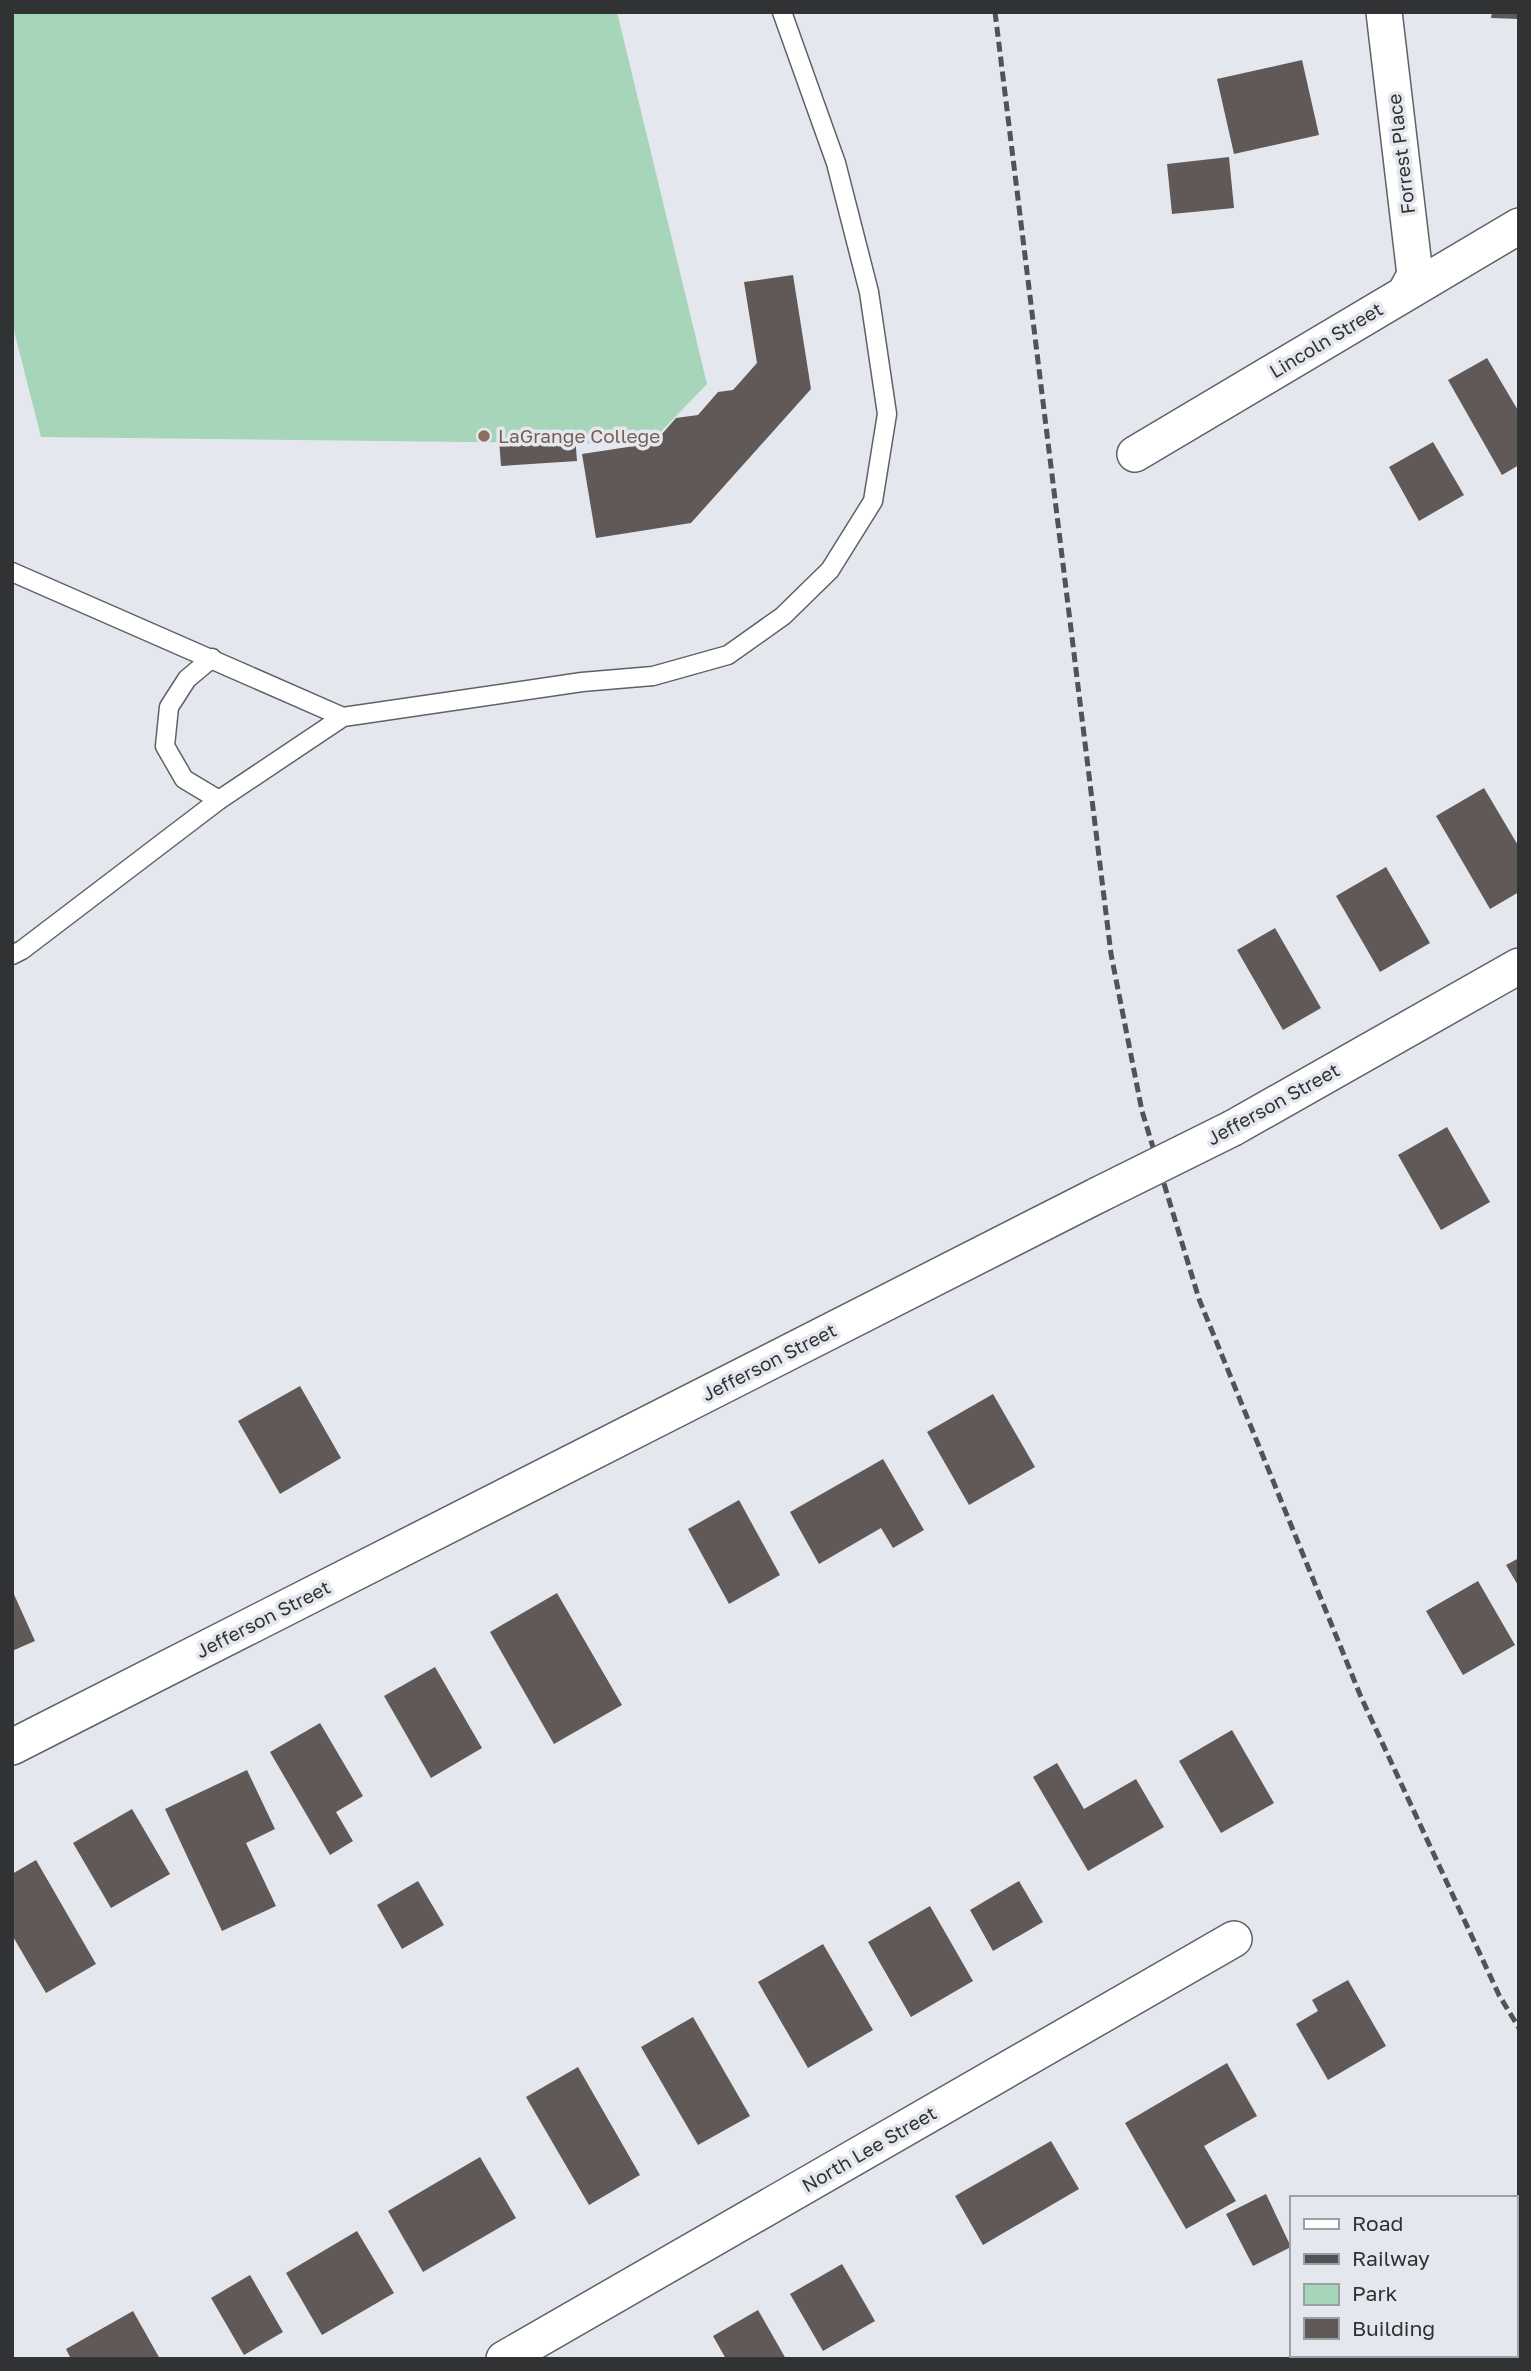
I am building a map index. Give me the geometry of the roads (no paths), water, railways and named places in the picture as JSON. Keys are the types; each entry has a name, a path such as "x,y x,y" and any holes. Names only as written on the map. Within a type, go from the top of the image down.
{"street":[{"name":"Forrest Place","path":"1384,12 1415,275 1405,293"},
{"name":"Lincoln Street","path":"1135,454 1519,226"},
{"name":"Jefferson Street","path":"12,1746 1233,1128 1519,966"},
{"name":"North Lee Street","path":"504,2359 1234,1939"}],"lane":[{"path":"12,955 23,950 219,800 342,717 582,682 653,676 728,655 783,616 830,570 873,501 887,414 869,292 836,163 782,12"},
{"path":"12,572 342,717"},
{"path":"212,658 187,679 169,706 165,746 184,779 219,800"}],"railway":[{"path":"995,12 1111,954 1142,1111 1199,1299 1361,1697 1499,1995 1519,2028"}],"place":[{"name":"LaGrange College","path":"484,436"}]}
